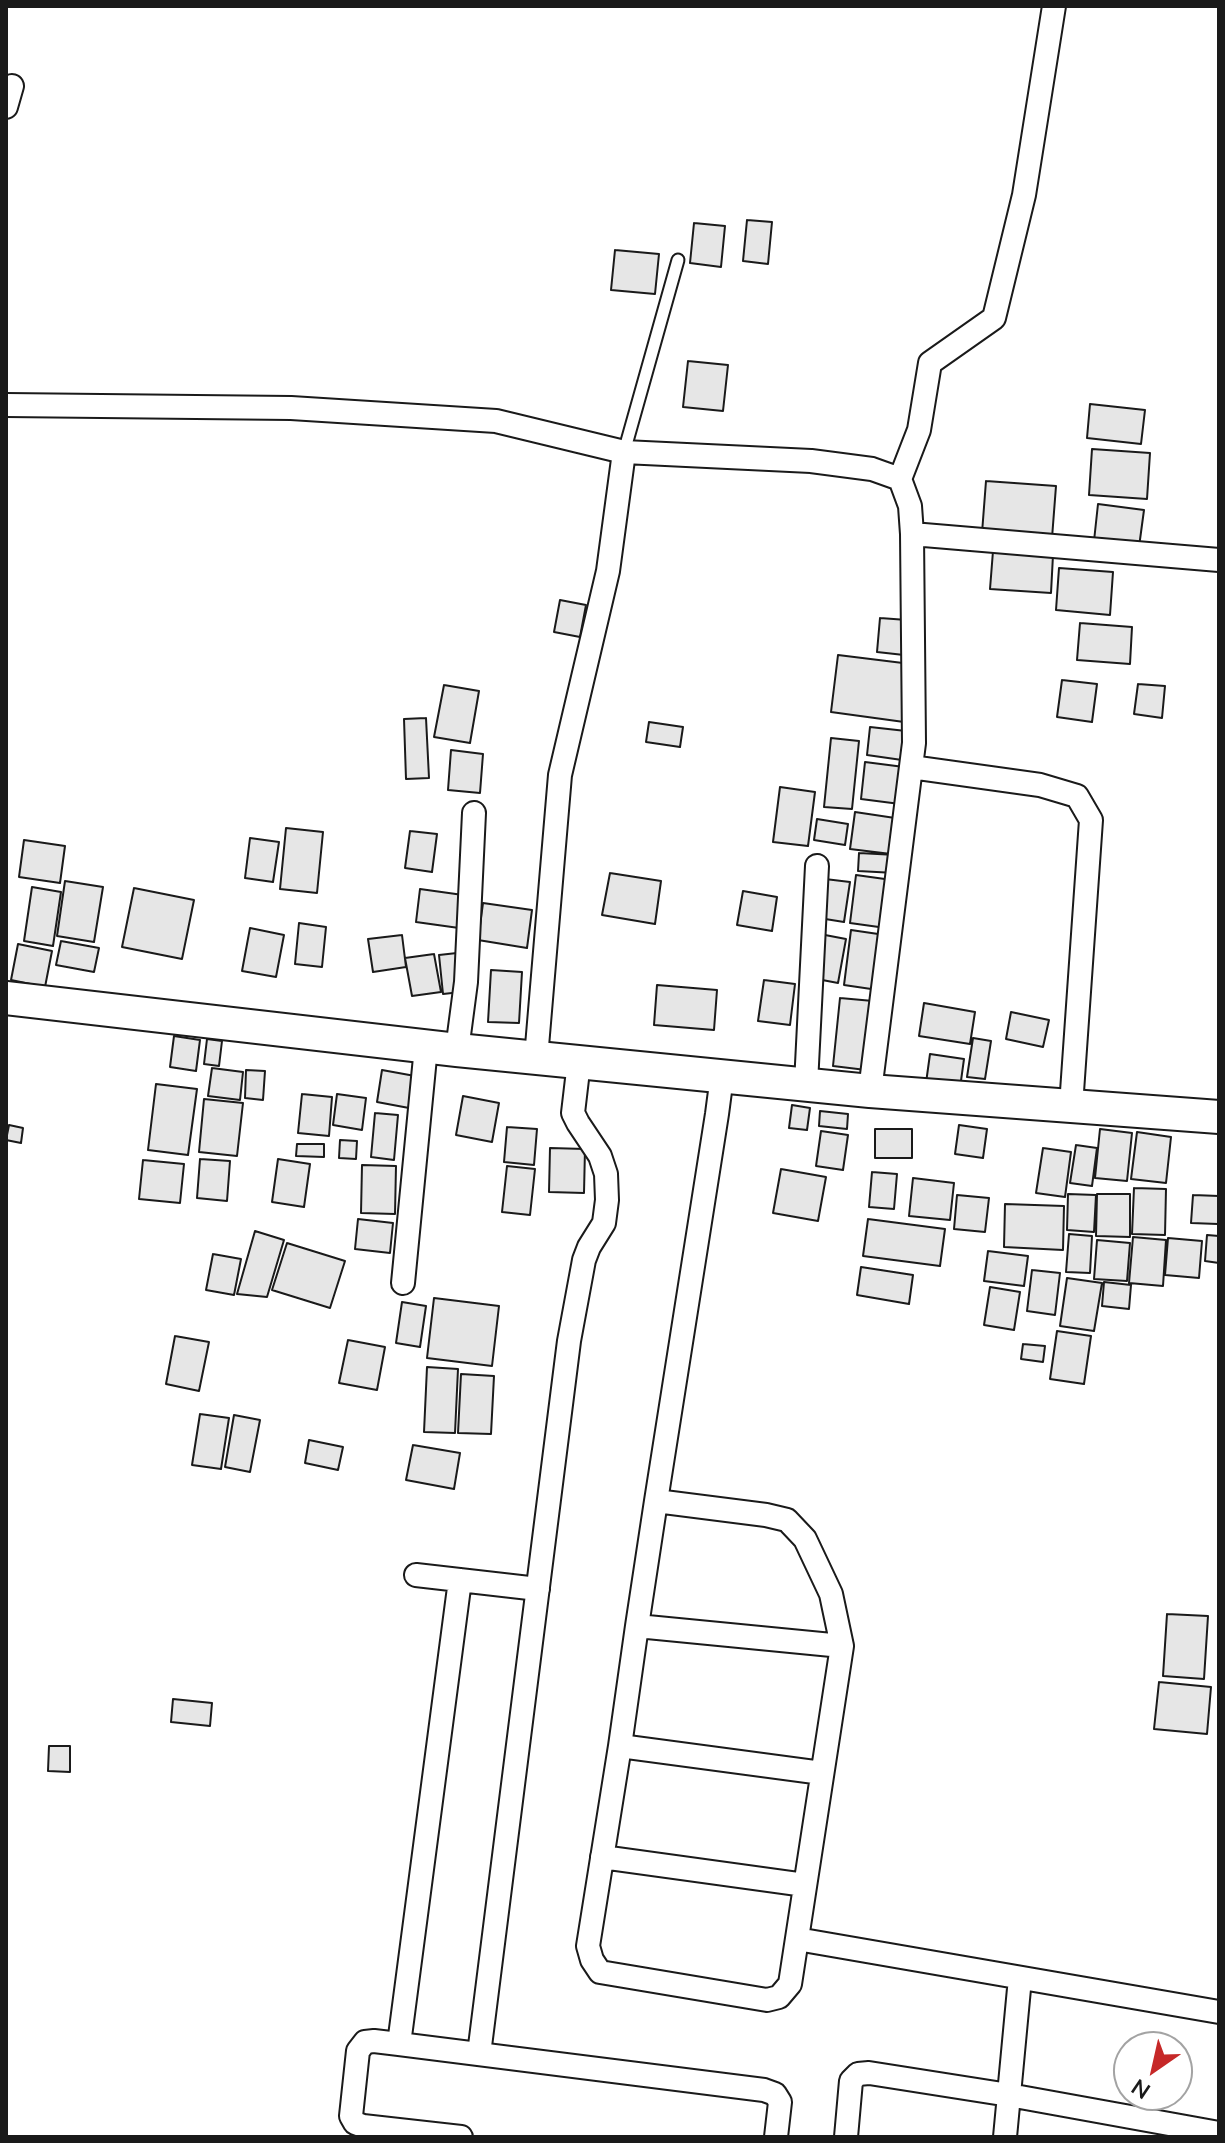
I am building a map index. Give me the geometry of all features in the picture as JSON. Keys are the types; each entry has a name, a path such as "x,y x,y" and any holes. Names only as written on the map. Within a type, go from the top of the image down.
{"street":[{"path":"870,1091 914,743 912,534 910,506 900,479 919,430 930,363 994,318 1024,195 1054,6"},
{"path":"6,405 291,408 496,421 624,452 811,461 872,469 900,479"},
{"path":"536,1058 560,775 608,571 624,452"},
{"path":"912,534 1219,560"},
{"path":"911,767 1040,785 1077,796 1091,820 1071,1106"},
{"path":"403,1283 442,1048 466,982 474,813"},
{"path":"806,1084 817,866"},
{"path":"6,998 442,1048 870,1091 1219,1117"},
{"path":"479,2054 569,1341 584,1260 604,1223 607,1200 606,1174 600,1156 573,1113 579,1062"},
{"path":"656,1501 787,1520 805,1539 831,1594 842,1646 790,1984 779,1997 767,2000 600,1972 588,1946 620,1746 656,1501 722,1076"},
{"path":"416,1575 538,1589"},
{"path":"399,2044 460,1580"},
{"path":"637,1626 842,1646"},
{"path":"620,1746 822,1773"},
{"path":"602,1857 805,1885"},
{"path":"797,1939 1219,2012"},
{"path":"1005,2137 1020,1978"},
{"path":"461,2137 355,2123 351,2116 358,2051 365,2042 764,2090 775,2094 780,2102 776,2137"},
{"path":"846,2137 851,2081 858,2074 869,2073 1219,2133"}],"lane":[{"path":"624,452 678,260"}],"building":[{"path":"747,220 772,222 768,264 743,261"},
{"path":"694,223 725,226 721,267 690,263"},
{"path":"615,250 659,254 655,294 611,290"},
{"path":"688,361 728,365 723,411 683,407"},
{"path":"1090,404 1145,410 1141,444 1087,438"},
{"path":"1092,449 1150,453 1147,499 1089,495"},
{"path":"986,481 1056,486 1052,538 982,533"},
{"path":"1098,504 1144,510 1139,547 1094,541"},
{"path":"993,551 1053,555 1051,593 990,589"},
{"path":"1059,568 1113,572 1110,615 1056,610"},
{"path":"560,600 586,605 580,637 554,632"},
{"path":"880,618 907,620 904,655 877,652"},
{"path":"1080,623 1132,627 1130,664 1077,660"},
{"path":"838,655 911,664 904,722 831,712"},
{"path":"1062,680 1097,684 1092,722 1057,717"},
{"path":"1138,684 1165,686 1162,718 1134,714"},
{"path":"444,685 479,691 470,743 434,737"},
{"path":"426,718 429,778 406,779 404,719"},
{"path":"649,722 683,727 680,747 646,742"},
{"path":"870,727 906,731 902,760 867,755"},
{"path":"831,738 859,741 852,809 824,807"},
{"path":"451,750 483,754 480,793 448,790"},
{"path":"865,762 904,767 900,804 861,799"},
{"path":"780,787 815,792 808,846 773,842"},
{"path":"855,812 895,818 891,854 850,849"},
{"path":"817,819 848,824 845,845 814,840"},
{"path":"286,828 323,832 317,893 280,889"},
{"path":"410,831 437,834 432,872 405,868"},
{"path":"250,838 279,842 273,882 245,878"},
{"path":"24,840 65,846 60,883 19,877"},
{"path":"859,853 896,855 895,873 858,871"},
{"path":"610,873 661,881 655,924 602,915"},
{"path":"856,875 892,880 886,928 850,923"},
{"path":"825,879 850,882 844,922 819,918"},
{"path":"65,881 103,887 94,942 57,936"},
{"path":"32,887 61,892 53,946 24,941"},
{"path":"134,888 194,900 182,959 122,947"},
{"path":"420,889 463,895 459,928 416,922"},
{"path":"743,891 777,897 772,931 737,925"},
{"path":"483,903 532,910 527,948 478,940"},
{"path":"299,923 326,927 322,967 295,964"},
{"path":"250,928 284,935 276,977 242,971"},
{"path":"851,930 885,935 878,990 844,985"},
{"path":"402,935 406,967 373,972 368,939"},
{"path":"825,935 846,939 838,983 817,979"},
{"path":"61,941 99,948 94,972 56,965"},
{"path":"18,944 52,951 45,987 11,980"},
{"path":"457,953 461,992 443,994 439,955"},
{"path":"434,954 441,992 412,996 405,958"},
{"path":"491,970 522,972 519,1023 488,1022"},
{"path":"764,980 795,984 790,1025 758,1021"},
{"path":"657,985 717,990 714,1030 654,1025"},
{"path":"840,998 873,1001 866,1070 833,1066"},
{"path":"924,1003 975,1012 970,1044 919,1036"},
{"path":"1011,1012 1049,1020 1043,1047 1006,1039"},
{"path":"174,1036 200,1040 196,1071 170,1067"},
{"path":"973,1038 991,1041 985,1079 967,1077"},
{"path":"207,1039 222,1041 219,1066 204,1064"},
{"path":"930,1054 964,1059 960,1088 926,1083"},
{"path":"212,1068 243,1072 240,1100 208,1096"},
{"path":"246,1070 265,1071 263,1100 245,1098"},
{"path":"382,1070 415,1076 409,1108 377,1102"},
{"path":"156,1084 197,1089 188,1155 148,1150"},
{"path":"302,1094 332,1097 329,1136 298,1133"},
{"path":"337,1094 366,1098 362,1130 333,1125"},
{"path":"463,1096 499,1103 492,1142 456,1135"},
{"path":"204,1099 243,1103 237,1156 199,1152"},
{"path":"792,1105 810,1108 807,1130 789,1128"},
{"path":"820,1111 848,1114 847,1129 819,1126"},
{"path":"375,1113 398,1115 394,1160 371,1157"},
{"path":"9,1125 23,1128 21,1143 6,1140"},
{"path":"959,1125 987,1129 983,1158 955,1154"},
{"path":"507,1127 537,1129 534,1165 504,1162"},
{"path":"875,1129 912,1129 912,1158 875,1158"},
{"path":"1100,1129 1132,1133 1127,1181 1095,1178"},
{"path":"821,1131 848,1135 843,1170 816,1166"},
{"path":"1137,1132 1171,1137 1166,1183 1131,1179"},
{"path":"340,1140 357,1141 356,1159 339,1158"},
{"path":"297,1144 324,1144 324,1157 296,1156"},
{"path":"1076,1145 1097,1148 1092,1186 1070,1183"},
{"path":"550,1148 585,1149 584,1193 549,1192"},
{"path":"1043,1148 1071,1152 1065,1197 1036,1193"},
{"path":"200,1159 230,1161 227,1201 197,1198"},
{"path":"278,1159 310,1164 304,1207 272,1202"},
{"path":"143,1160 184,1164 180,1203 139,1199"},
{"path":"362,1165 396,1166 395,1214 361,1213"},
{"path":"507,1166 535,1169 530,1215 502,1212"},
{"path":"781,1169 826,1177 818,1221 773,1213"},
{"path":"872,1172 897,1174 894,1209 869,1207"},
{"path":"913,1178 954,1183 950,1220 909,1216"},
{"path":"1134,1188 1166,1189 1165,1235 1132,1234"},
{"path":"1068,1194 1096,1195 1094,1232 1067,1230"},
{"path":"1097,1194 1130,1194 1130,1237 1096,1236"},
{"path":"957,1195 989,1198 985,1232 954,1229"},
{"path":"1193,1195 1219,1196 1218,1224 1191,1223"},
{"path":"1005,1204 1064,1206 1063,1250 1004,1247"},
{"path":"358,1219 393,1223 390,1253 355,1249"},
{"path":"868,1219 945,1229 940,1266 863,1256"},
{"path":"255,1231 284,1240 267,1297 237,1294"},
{"path":"1069,1234 1092,1236 1090,1273 1066,1272"},
{"path":"1207,1235 1219,1236 1219,1263 1205,1261"},
{"path":"1133,1237 1166,1240 1163,1286 1129,1283"},
{"path":"1168,1238 1202,1241 1199,1278 1165,1275"},
{"path":"1097,1240 1130,1243 1127,1281 1094,1279"},
{"path":"287,1243 345,1261 330,1308 272,1290"},
{"path":"988,1251 1028,1256 1024,1286 984,1281"},
{"path":"213,1254 241,1259 234,1295 206,1290"},
{"path":"861,1267 913,1275 909,1304 857,1295"},
{"path":"1032,1270 1060,1273 1055,1315 1027,1311"},
{"path":"1067,1278 1102,1283 1094,1331 1060,1326"},
{"path":"1104,1282 1131,1285 1129,1309 1102,1306"},
{"path":"990,1287 1020,1292 1014,1330 984,1325"},
{"path":"434,1298 499,1306 492,1366 427,1358"},
{"path":"402,1302 426,1306 420,1347 396,1343"},
{"path":"1057,1331 1091,1336 1084,1384 1050,1379"},
{"path":"175,1336 209,1342 199,1391 166,1384"},
{"path":"348,1340 385,1347 377,1390 339,1383"},
{"path":"1023,1344 1045,1346 1043,1362 1021,1359"},
{"path":"427,1367 458,1369 455,1433 424,1432"},
{"path":"461,1374 494,1376 491,1434 458,1433"},
{"path":"200,1414 229,1418 221,1469 192,1465"},
{"path":"234,1415 260,1420 250,1472 225,1467"},
{"path":"309,1440 343,1447 338,1470 305,1463"},
{"path":"413,1445 460,1453 454,1489 406,1480"},
{"path":"1167,1614 1208,1616 1204,1679 1163,1676"},
{"path":"1159,1682 1211,1687 1207,1734 1154,1729"},
{"path":"173,1699 212,1703 210,1726 171,1722"},
{"path":"49,1746 70,1746 70,1772 48,1771"}]}
